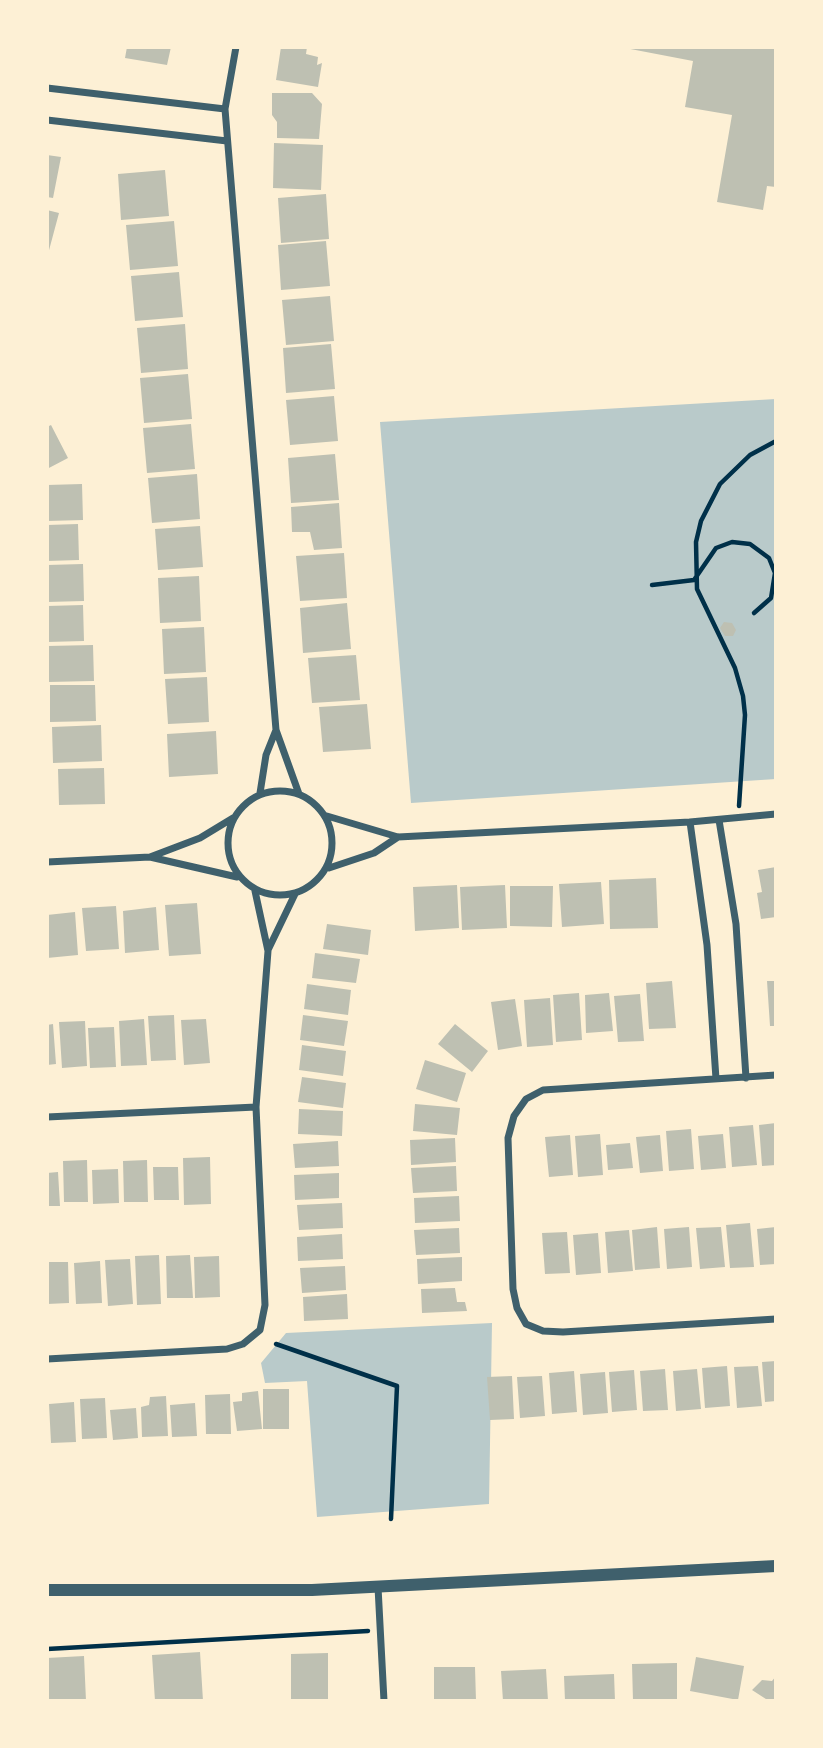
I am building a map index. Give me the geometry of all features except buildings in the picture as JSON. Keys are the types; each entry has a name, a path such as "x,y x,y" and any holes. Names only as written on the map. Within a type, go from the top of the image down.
{"street":[{"path":"236,47 225,109 276,730 299,794 327,816 398,837 690,822 776,814"},
{"path":"47,88 225,109"},
{"path":"47,120 227,141"},
{"path":"150,858 200,838 233,818 260,793 266,755 276,730"},
{"path":"260,793 299,794"},
{"path":"327,816 332,838 329,868"},
{"path":"233,818 228,842 237,877"},
{"path":"719,820 736,925 746,1078"},
{"path":"690,822 707,945 716,1079"},
{"path":"47,862 150,858 237,877 255,891 285,895 295,894 311,885 329,868 374,853 398,837"},
{"path":"47,1359 227,1349 243,1344 260,1330 265,1305 256,1107 268,951 255,891"},
{"path":"268,951 295,894"},
{"path":"776,1075 543,1090 526,1098 514,1116 508,1138 513,1289 517,1308 526,1324 543,1331 563,1332 776,1319"},
{"path":"47,1117 256,1107"},
{"path":"47,1590 312,1590 776,1566"},
{"path":"377,1587 384,1701"}],"path":[{"path":"738,790 745,727 743,696 735,668 705,611 696,577 696,542 715,493 734,468 776,441"},
{"path":"652,585 687,582 696,577 716,548 732,542 758,548 773,565 775,581 771,598 754,613"},
{"path":"276,1344 397,1386 391,1519"},
{"path":"47,1648 366,1631"}],"shaded area":[{"path":"776,399 776,779 411,803 380,422"},
{"path":"492,1323 489,1504 317,1517 307,1381 265,1383 261,1363 286,1333"}]}
